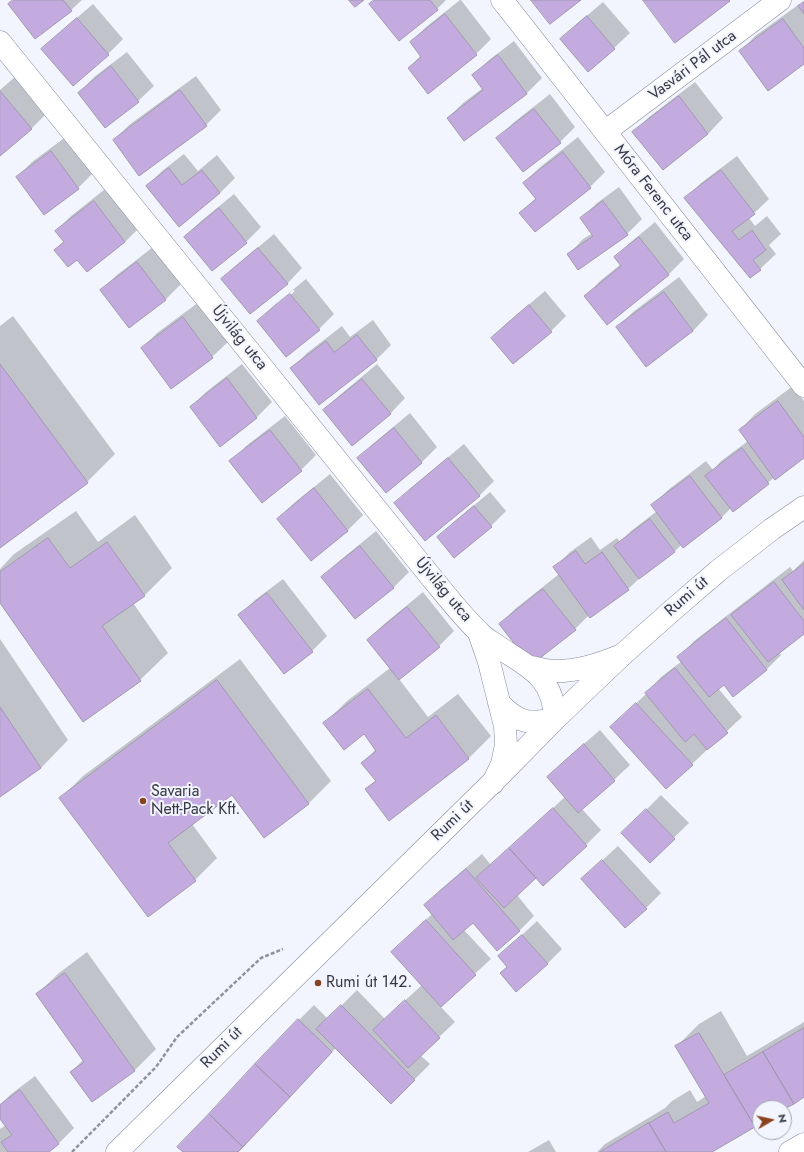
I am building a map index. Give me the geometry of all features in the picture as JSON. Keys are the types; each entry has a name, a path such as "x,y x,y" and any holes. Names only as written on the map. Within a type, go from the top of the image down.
{"street":[{"name":"Móra Ferenc utca","path":"502,0 804,386"},
{"name":"Vasvári Pál utca","path":"606,131 780,0"},
{"name":"Újvilág utca","path":"0,42 431,577 479,633 530,667 542,679 555,705 555,719"},
{"name":"Rumi út","path":"117,1152 492,783 555,719 622,656 718,571 772,529 804,507"},
{"name":"Újvilág utca","path":"479,633 489,662 505,726 506,745 502,764 492,783"},
{"name":"Újvilág utca","path":"530,667 553,671 571,670 595,666 622,656"},
{"path":"500,703 509,714 522,721 539,722 555,719"},
{"path":"790,1152 804,1144"}],"path":[{"path":"72,1152 156,1067 177,1037 261,958 286,947"}],"building":[{"path":"13,0 63,0 72,11 35,39 8,4"},
{"path":"349,0 364,0 355,7"},
{"path":"374,0 430,0 438,10 399,41 369,4"},
{"path":"531,0 581,0 550,24"},
{"path":"643,0 729,0 730,1 675,43"},
{"path":"804,2 804,14 798,6"},
{"path":"445,14 477,55 428,94 408,68 421,57 410,42"},
{"path":"587,16 615,49 588,72 560,39"},
{"path":"77,18 109,55 73,86 41,49"},
{"path":"783,19 804,48 804,64 768,91 739,51"},
{"path":"498,55 527,94 464,141 447,118 483,90 472,75"},
{"path":"111,66 139,102 105,128 78,93"},
{"path":"180,90 207,126 139,176 113,140"},
{"path":"0,91 32,129 0,156"},
{"path":"679,96 708,134 663,170 632,132"},
{"path":"534,109 561,143 523,172 496,138"},
{"path":"51,151 79,189 44,215 16,177"},
{"path":"563,152 591,188 535,232 519,213 536,199 523,183"},
{"path":"169,168 182,185 202,170 220,193 179,227 146,186"},
{"path":"721,170 755,214 732,231 739,240 752,230 766,250 753,260 761,270 750,278 684,198"},
{"path":"94,201 125,242 87,272 77,260 68,267 54,250 64,242 55,231"},
{"path":"603,201 628,235 578,270 567,254 593,236 580,218"},
{"path":"219,208 247,243 212,271 184,237"},
{"path":"639,237 669,275 607,325 584,296 621,266 614,257"},
{"path":"258,248 288,284 250,314 221,279"},
{"path":"137,262 166,300 129,328 100,290"},
{"path":"664,292 693,331 646,367 616,327"},
{"path":"290,294 320,330 286,357 257,321"},
{"path":"529,305 552,332 513,364 491,338"},
{"path":"183,317 213,358 171,389 141,348"},
{"path":"357,335 377,360 319,405 290,368 326,341 334,352"},
{"path":"0,364 88,483 0,548"},
{"path":"227,378 257,418 220,447 190,407"},
{"path":"362,379 391,414 352,446 323,410"},
{"path":"778,401 804,437 804,458 775,480 739,430"},
{"path":"394,428 422,463 386,493 357,458"},
{"path":"270,430 302,471 262,503 229,461"},
{"path":"742,448 769,484 733,512 705,476"},
{"path":"448,458 480,496 425,541 394,503"},
{"path":"690,476 722,518 683,548 651,505"},
{"path":"314,488 348,531 311,561 277,519"},
{"path":"474,506 492,527 454,558 437,537"},
{"path":"650,519 675,552 639,579 614,546"},
{"path":"48,538 70,568 107,542 145,596 102,626 141,681 83,722 0,603 0,572"},
{"path":"360,546 394,588 355,619 321,577"},
{"path":"576,551 585,564 602,552 629,590 590,618 553,567"},
{"path":"804,564 804,610 782,580"},
{"path":"774,582 804,621 804,634 768,662 731,615"},
{"path":"543,589 576,630 531,665 499,624"},
{"path":"267,593 313,652 284,674 238,615"},
{"path":"407,607 440,647 399,680 367,640"},
{"path":"726,618 767,670 733,697 724,685 709,697 677,657"},
{"path":"675,668 728,733 707,750 694,734 685,742 645,693"},
{"name":"Savaria Nett-Pack Kft.","path":"217,680 309,804 264,838 232,795 168,843 196,881 148,917 59,798"},
{"path":"368,689 406,738 436,715 469,759 389,821 365,789 376,781 361,763 376,751 364,734 344,750 323,723"},
{"path":"636,703 693,765 666,789 610,727"},
{"path":"0,707 41,768 0,797"},
{"path":"584,744 615,781 578,813 547,777"},
{"path":"553,808 587,846 543,886 509,848"},
{"path":"646,809 675,839 650,863 621,833"},
{"path":"509,848 536,878 504,908 476,878"},
{"path":"602,860 647,909 625,928 581,879"},
{"path":"466,869 520,931 497,951 473,923 453,940 424,905"},
{"path":"426,920 476,975 441,1007 391,952"},
{"path":"522,935 548,964 516,992 500,973 507,967 498,956"},
{"path":"65,973 135,1071 92,1102 70,1072 84,1062 36,994"},
{"path":"405,1000 440,1038 408,1068 373,1030"},
{"path":"341,1005 415,1080 391,1104 316,1029"},
{"path":"298,1019 332,1052 290,1097 255,1064"},
{"path":"804,1028 804,1097 794,1104 763,1052"},
{"path":"699,1033 752,1122 752,1129 712,1152 666,1152 649,1123 668,1112 674,1123 709,1103 675,1046"},
{"path":"763,1052 792,1100 752,1100 752,1122 724,1075"},
{"path":"255,1064 290,1097 243,1147 209,1114"},
{"path":"20,1090 59,1144 49,1152 8,1152 1,1142 12,1135 0,1119 0,1105"},
{"path":"209,1114 243,1147 238,1152 183,1152 177,1147"},
{"path":"649,1123 666,1152 600,1152"}],"place":[{"name":"Savaria Nett-Pack Kft.","path":"143,801"},
{"name":"Rumi út 142.","path":"318,983"}]}
